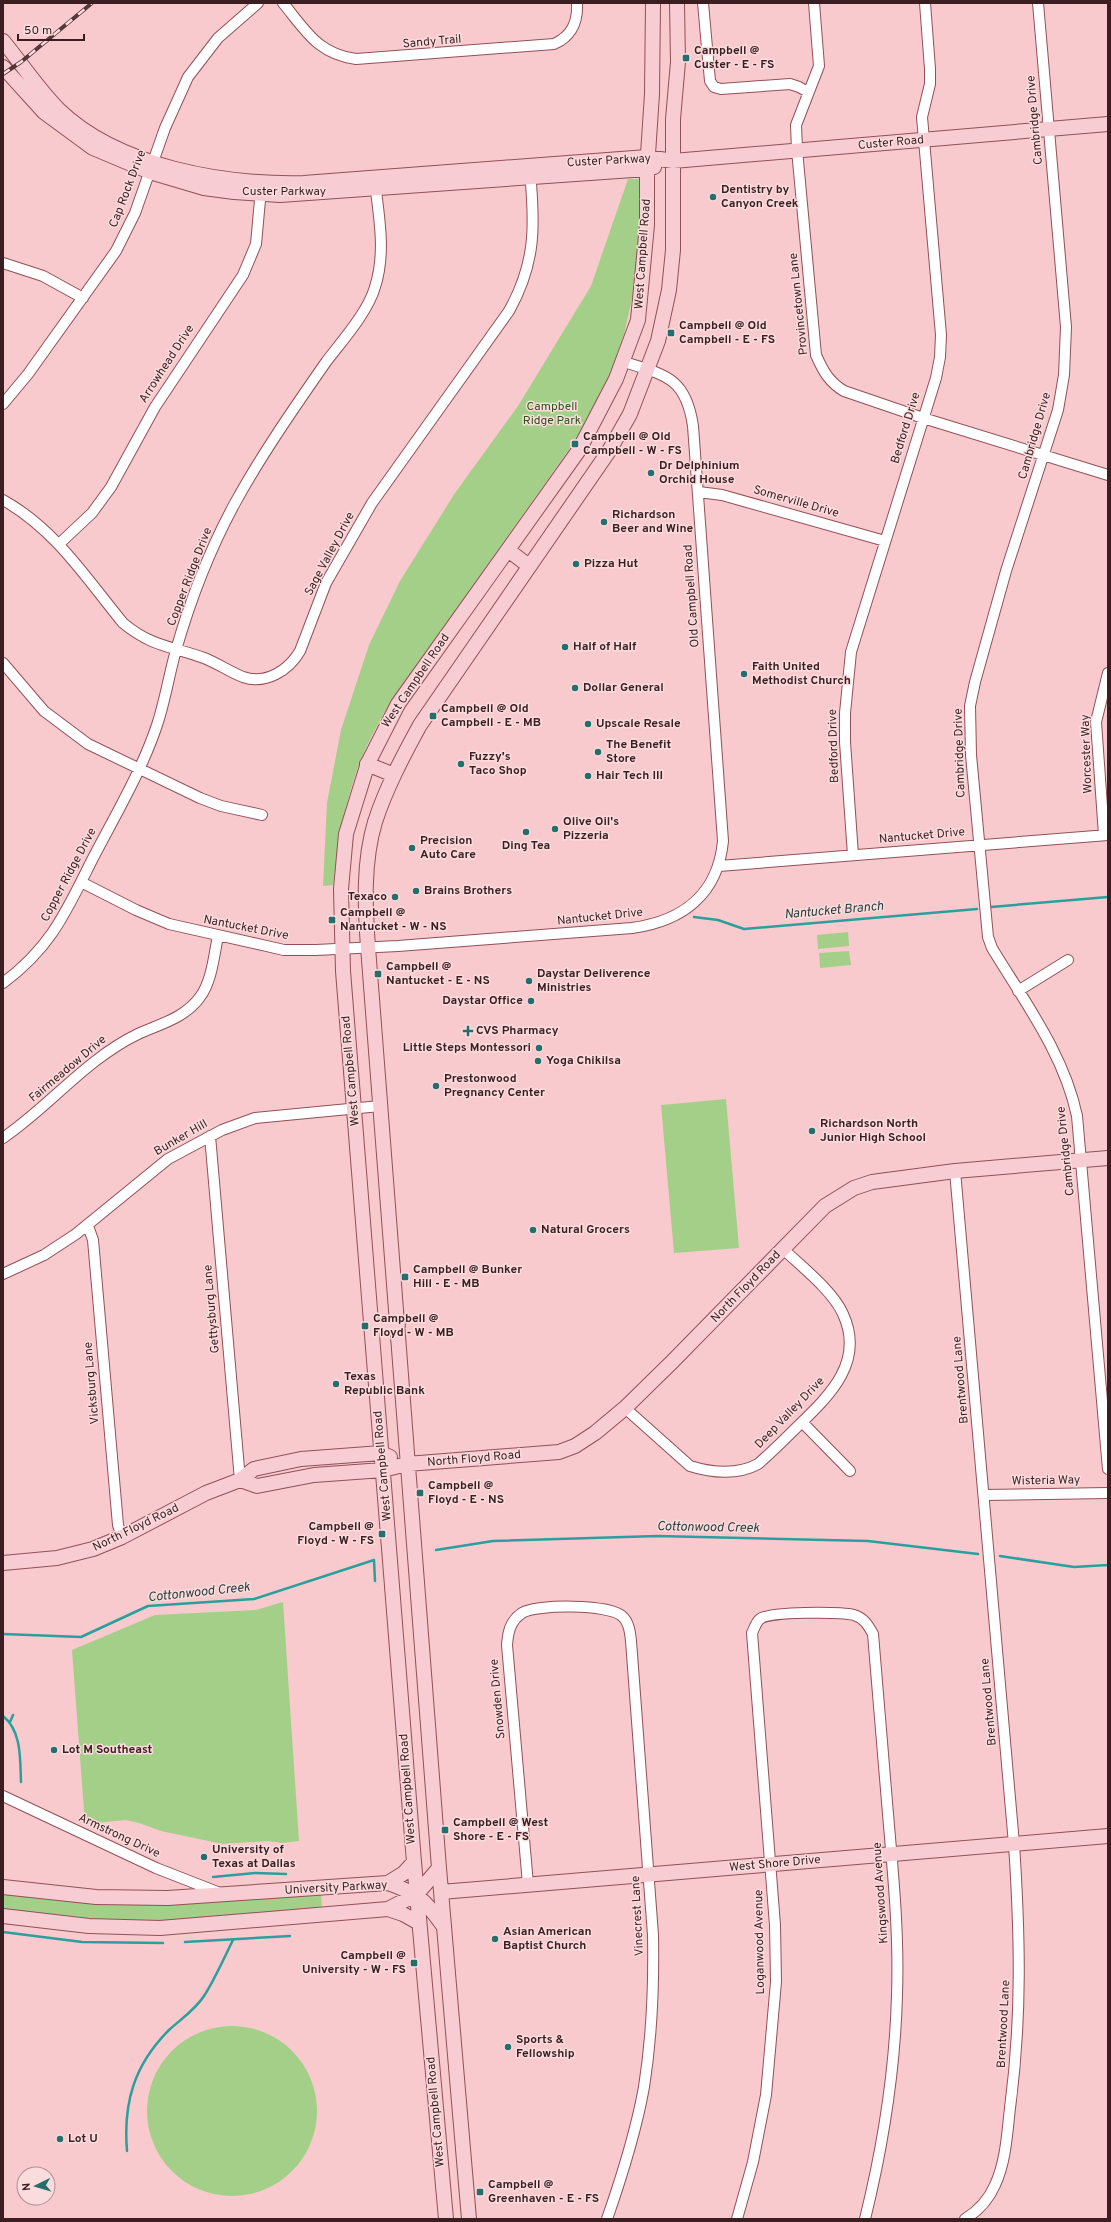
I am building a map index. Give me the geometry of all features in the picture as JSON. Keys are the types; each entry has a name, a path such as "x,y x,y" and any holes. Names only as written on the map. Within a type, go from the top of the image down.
{"main road":[{"name":"West Campbell Road","path":"446,2219 414,1862 342,949 341,889 346,834 351,813 367,764 398,704 579,450 603,408 624,362 639,314 648,225 647,163 652,94 653,3"},
{"name":"West Campbell Road","path":"469,2219 439,1868 368,947 366,889 368,859 375,824 394,774 434,702 609,451 630,414 648,370 663,324 672,274 673,119 678,62 677,3"},
{"name":"Custer Parkway","path":"3,41 40,90 59,110 75,123 119,150 152,167"},
{"name":"Custer Parkway","path":"3,67 44,112 76,137 106,154 152,167 201,174 261,188 304,183 375,183 673,161"},
{"name":"Custer Road","path":"673,161 1108,124"},
{"path":"508,550 529,566"},
{"path":"367,764 394,774"},
{"name":"North Floyd Road","path":"240,1480 257,1486 314,1475 383,1470 407,1464 567,1450 595,1433 625,1408 825,1206 854,1188 895,1178 955,1171 1108,1158"},
{"path":"372,1327 398,1325"},
{"name":"North Floyd Road","path":"3,1563 75,1554 122,1537 206,1494 240,1480 254,1469 276,1463 301,1459 382,1453 407,1464"},
{"name":"West Shore Drive","path":"441,1892 1108,1836"},
{"path":"388,1883 404,1873 414,1862 441,1892 429,1906 419,1923 403,1914 388,1910"},
{"path":"439,1868 417,1894 429,1906 444,1927"},
{"name":"University Parkway","path":"3,1887 128,1898 227,1895 388,1883 417,1894"},
{"name":"University Parkway","path":"3,1916 89,1926 160,1928 388,1910 417,1894"}],"street":[{"name":"Cap Rock Drive","path":"3,404 28,374 116,252 135,214 179,92 195,66 218,38 258,3"},
{"name":"Sandy Trail","path":"283,3 322,48 336,55 356,59 554,44 563,40 570,32 577,14 577,3"},
{"path":"704,3 710,81 714,87 721,89 790,84 808,92"},
{"name":"Provincetown Lane","path":"814,3 819,66 796,125 816,356 823,371 833,384 844,391 923,418 1108,475"},
{"name":"Bedford Drive","path":"853,855 845,742 851,652 936,378 940,357 941,335 922,117 930,84 925,3"},
{"name":"Cambridge Drive","path":"1038,3 1066,334 1061,394 1044,455 1006,570 975,682 970,706 971,755 988,937 992,948 1058,1059 1066,1078 1077,1116 1108,1469"},
{"name":"Sage Valley Drive","path":"3,500 24,512 43,527 59,544 123,623 148,641 205,659 244,677 252,678 274,675 294,661 326,582 346,545 380,490 509,311 521,290 533,244 534,218 530,172"},
{"name":"Copper Ridge Drive","path":"5,978 24,967 57,928 139,768 158,724 176,651 189,610 210,555 235,503 294,407 364,309 375,288 380,264 381,240 375,183"},
{"name":"Arrowhead Drive","path":"59,544 76,530 92,513 111,487 154,407 243,274 256,244 261,188"},
{"path":"3,263 43,276 83,298"},
{"name":"Old Campbell Road","path":"624,362 648,370 677,384 688,403 693,426 722,814 723,841 720,866"},
{"name":"Somerville Drive","path":"699,492 722,494 885,541"},
{"path":"3,663 44,711 88,744 200,798 221,806 262,815"},
{"name":"Worcester Way","path":"1106,835 1096,722 1105,695 1108,673"},
{"name":"Nantucket Drive","path":"81,882 136,910 169,924 284,950 342,949 646,926 665,921 685,910 705,892 720,866 1106,835"},
{"name":"Fairmeadow Drive","path":"3,1138 44,1106 106,1052 187,1011 200,997 205,986 218,936"},
{"path":"1018,991 1068,960"},
{"name":"Bunker Hill","path":"3,1274 44,1255 88,1226 160,1165 179,1152 235,1124 255,1118 380,1106"},
{"name":"Gettysburg Lane","path":"210,1136 240,1480"},
{"name":"Brentwood Lane","path":"955,1171 1014,1844 1019,1932 1020,1983 1013,2084 1004,2152 995,2187 982,2205 965,2219"},
{"name":"Vicksburg Lane","path":"88,1226 93,1240 118,1525 122,1537"},
{"name":"Deep Valley Drive","path":"625,1408 690,1466 713,1472 749,1468 758,1464 821,1403 840,1379 850,1351 850,1339 843,1312 832,1298 783,1248"},
{"path":"802,1422 850,1471"},
{"name":"Wisteria Way","path":"984,1495 1108,1493"},
{"name":"Snowden Drive","path":"528,1884 506,1645 508,1632 514,1620 523,1612 534,1609 592,1606 606,1608 617,1612"},
{"name":"Vinecrest Lane","path":"607,2219 632,2139 644,2087 654,1976 649,1874 631,1641 626,1621 617,1612"},
{"name":"Loganwood Avenue","path":"737,2219 758,2138 766,2095 772,2042 776,1982 775,1925 752,1633 760,1619 773,1613 811,1613"},
{"name":"Kingswood Avenue","path":"811,1613 854,1615 867,1622 873,1634 892,1854 897,1933 895,2043 878,2164 865,2219"},
{"name":"Armstrong Drive","path":"3,1796 156,1868 227,1895"}],"green space":[{"name":"Campbell Ridge Park","path":"628,179 639,179 640,238 636,281 624,334 605,389 582,431 403,684 383,715 359,764 347,803 333,885 323,886 327,803 341,730 369,645 400,581 455,493 518,406 591,286"},
{"path":"848,932 849,946 818,949 817,935"},
{"path":"849,951 851,965 820,968 819,953"},
{"path":"726,1099 739,1248 674,1253 661,1105"},
{"path":"283,1602 299,1841 282,1843 268,1841 223,1844 161,1831 126,1820 85,1824 72,1650 155,1615 256,1610"},
{"path":"3,1892 321,1893 322,1911 163,1923 90,1922 3,1913"},
{"path":"232,2026 257,2030 272,2036 292,2051 307,2071 315,2094 317,2111 313,2136 307,2151 292,2171 272,2186 249,2194 232,2196 207,2192 192,2186 172,2171 157,2151 149,2128 147,2111 151,2086 157,2071 172,2051 192,2036 215,2028"}],"waterway":[{"name":"Nantucket Branch","path":"991,907 1108,897"},
{"name":"Nantucket Branch","path":"694,917 718,920 744,929 977,909"},
{"name":"Cottonwood Creek","path":"436,1550 493,1541 658,1536 868,1541 978,1554"},
{"name":"Cottonwood Creek","path":"1000,1556 1074,1567 1108,1565"},
{"name":"Cottonwood Creek","path":"3,1634 81,1637 148,1606 254,1599 374,1560 375,1581"},
{"path":"10,1722 13,1715"},
{"path":"3,1716 9,1722 17,1738 20,1755 21,1782"},
{"path":"213,1877 255,1873 286,1874"},
{"path":"3,1932 82,1942 163,1943"},
{"path":"185,1942 290,1936"},
{"path":"127,2151 126,2133 129,2101 139,2071 157,2043 169,2030 192,2010 204,1996 233,1940"}],"railway":[{"path":"3,74 21,62 92,3"}],"place":[{"name":"Campbell @ Custer - E - FS","path":"686,58"},
{"name":"Dentistry by Canyon Creek","path":"713,197"},
{"name":"Campbell @ Old Campbell - E - FS","path":"671,333"},
{"name":"Campbell @ Old Campbell - W - FS","path":"575,444"},
{"name":"Dr Delphinium Orchid House","path":"651,473"},
{"name":"Richardson Beer and Wine","path":"604,522"},
{"name":"Pizza Hut","path":"576,564"},
{"name":"Half of Half","path":"565,647"},
{"name":"Faith United Methodist Church","path":"744,674"},
{"name":"Dollar General","path":"575,688"},
{"name":"Campbell @ Old Campbell - E - MB","path":"433,716"},
{"name":"Upscale Resale","path":"588,724"},
{"name":"The Benefit Store","path":"598,752"},
{"name":"Fuzzy's Taco Shop","path":"461,764"},
{"name":"Hair Tech III","path":"588,776"},
{"name":"Olive Oil's Pizzeria","path":"555,829"},
{"name":"Ding Tea","path":"526,832"},
{"name":"Precision Auto Care","path":"412,848"},
{"name":"Brains Brothers","path":"416,891"},
{"name":"Texaco","path":"395,897"},
{"name":"Campbell @ Nantucket - W - NS","path":"332,920"},
{"name":"Campbell @ Nantucket - E - NS","path":"378,974"},
{"name":"Daystar Deliverence Ministries","path":"529,981"},
{"name":"Daystar Office","path":"531,1001"},
{"name":"CVS Pharmacy","path":"468,1031"},
{"name":"Little Steps Montessori","path":"539,1048"},
{"name":"Yoga Chikilsa","path":"538,1061"},
{"name":"Prestonwood Pregnancy Center","path":"436,1086"},
{"name":"Richardson North Junior High School","path":"812,1131"},
{"name":"Natural Grocers","path":"533,1230"},
{"name":"Campbell @ Bunker Hill - E - MB","path":"405,1277"},
{"name":"Campbell @ Floyd - W - MB","path":"365,1326"},
{"name":"Texas Republic Bank","path":"336,1384"},
{"name":"Campbell @ Floyd - E - NS","path":"420,1493"},
{"name":"Campbell @ Floyd - W - FS","path":"382,1534"},
{"name":"Lot M Southeast","path":"54,1750"},
{"name":"Campbell @ West Shore - E - FS","path":"445,1830"},
{"name":"University of Texas at Dallas","path":"204,1857"},
{"name":"Asian American Baptist Church","path":"495,1939"},
{"name":"Campbell @ University - W - FS","path":"414,1963"},
{"name":"Sports & Fellowship","path":"508,2047"},
{"name":"Lot U","path":"60,2139"},
{"name":"Campbell @ Greenhaven - E - FS","path":"480,2192"}]}
